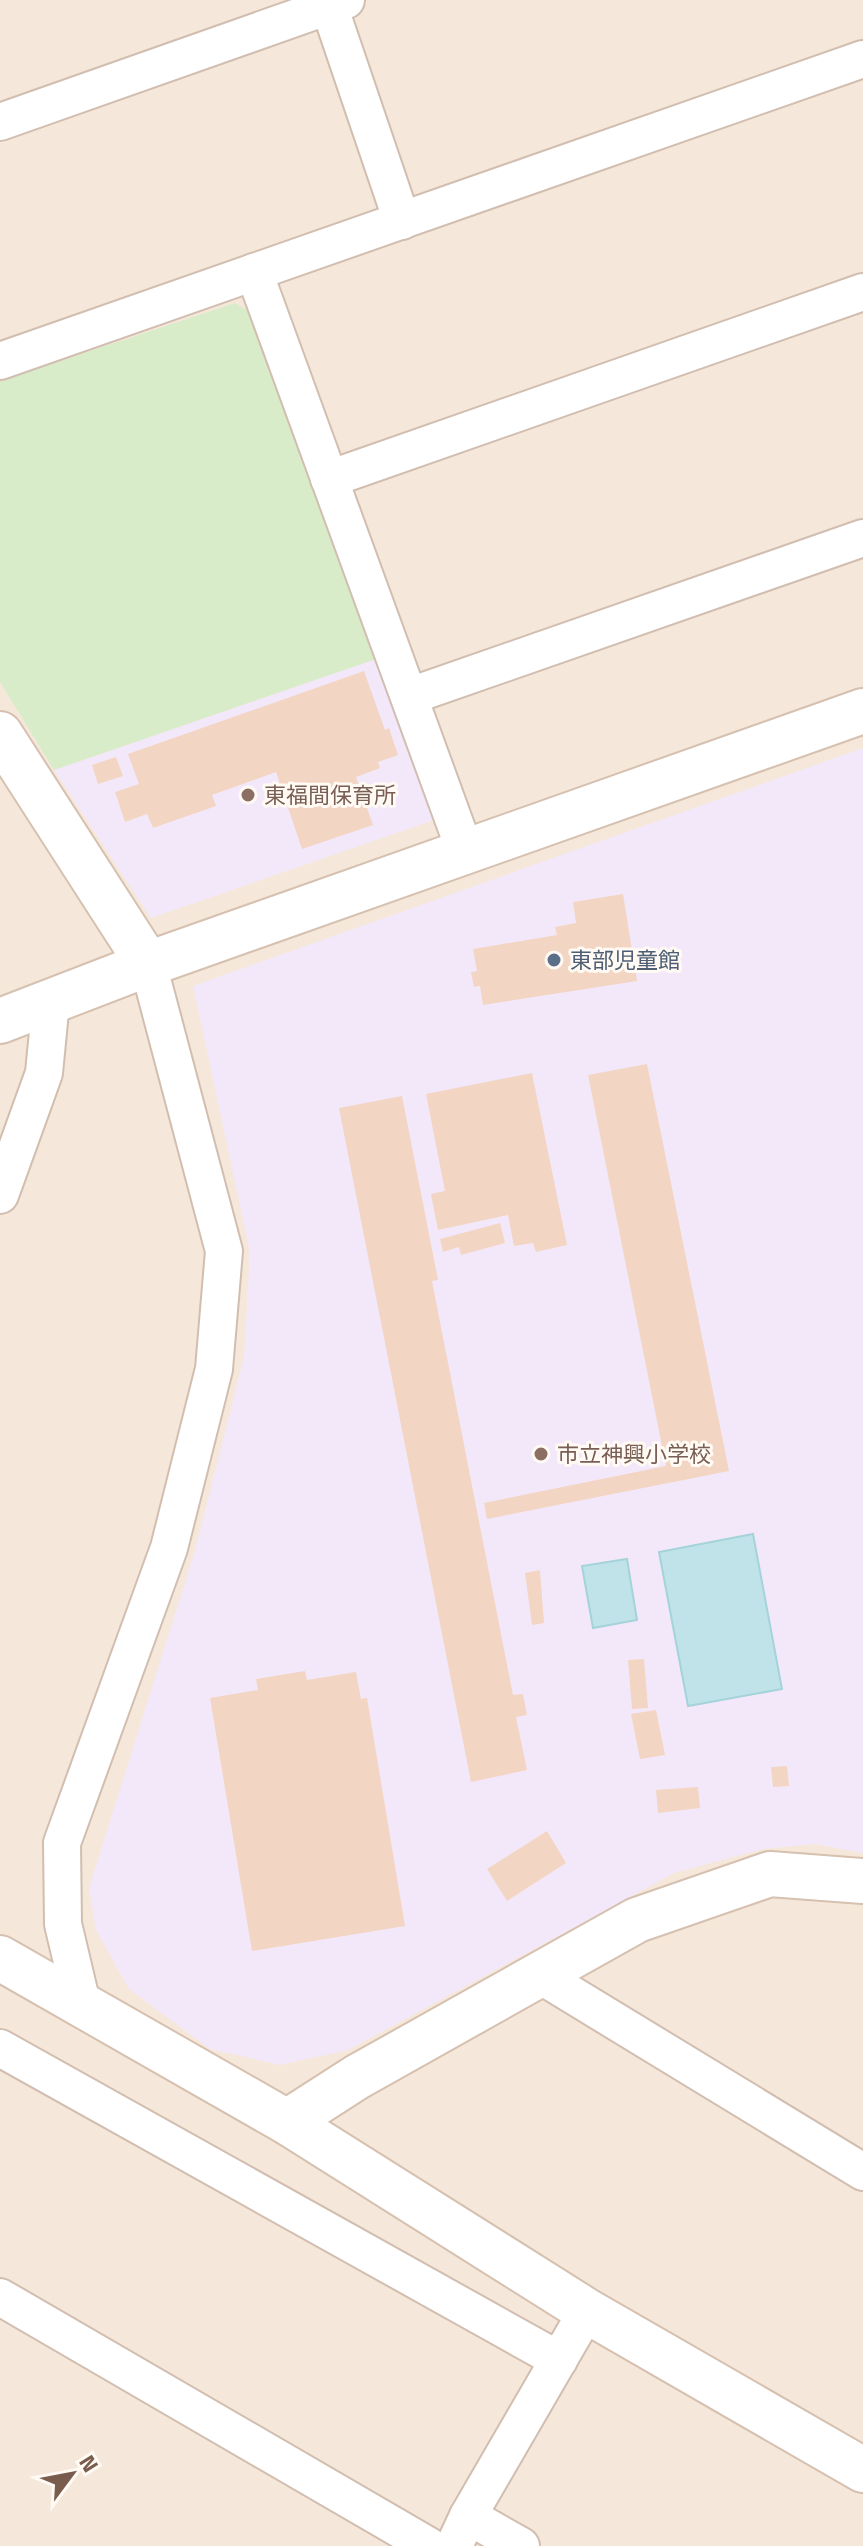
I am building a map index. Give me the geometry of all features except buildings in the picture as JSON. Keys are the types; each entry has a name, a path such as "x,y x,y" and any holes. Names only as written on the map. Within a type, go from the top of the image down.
{"street":[{"path":"0,122 334,2 402,221"},
{"path":"0,361 863,59"},
{"path":"254,272 465,851"},
{"path":"329,479 863,292"},
{"path":"410,696 863,538"},
{"path":"0,1021 148,964 863,711"},
{"path":"0,734 148,964 224,1251 214,1369 169,1548 62,1843 63,1924 82,2004"},
{"path":"0,1195 44,1073 51,1001"},
{"path":"287,2122 357,2077 637,1920 770,1874 863,1881"},
{"path":"0,1958 287,2122 587,2311 863,2470"},
{"path":"538,1974 863,2172"},
{"path":"5,2063 559,2360"},
{"path":"0,2297 429,2546"},
{"path":"521,2546 461,2531 587,2311"}],"shaded area":[{"path":"0,0 863,0 863,2546 0,2546"},
{"name":"東福間保育所","path":"376,659 434,820 151,918 54,770"},
{"name":"市立神興小学校","path":"863,748 863,1853 815,1844 763,1849 674,1873 348,2050 280,2065 210,2049 129,1989 96,1930 89,1888 195,1551 244,1357 250,1252 193,986"}],"green space":[{"path":"235,303 257,316 376,659 54,770 0,682 0,381"}],"water":[{"path":"753,1534 782,1689 688,1706 659,1552"},
{"path":"627,1559 637,1620 593,1628 582,1566"}],"place":[{"name":"東福間保育所","path":"248,795"},
{"name":"東部児童館","path":"554,960"},
{"name":"市立神興小学校","path":"541,1454"}]}
